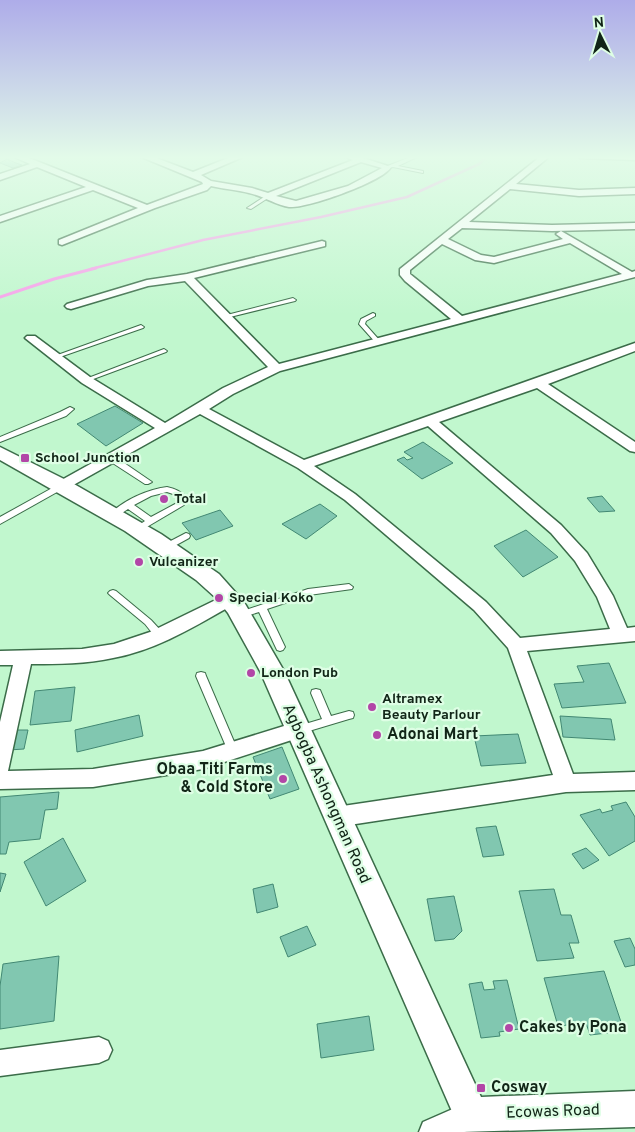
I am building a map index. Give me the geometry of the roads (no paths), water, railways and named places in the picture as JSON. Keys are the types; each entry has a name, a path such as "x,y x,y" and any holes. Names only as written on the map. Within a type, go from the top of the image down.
{"street":[{"path":"0,219 30,209"},
{"path":"62,242 144,209"},
{"path":"460,320 406,275 406,270 481,209"},
{"path":"462,225 552,228 635,226"},
{"path":"552,228 633,275"},
{"path":"442,240 485,260 494,260 571,240"},
{"path":"71,306 147,283 187,276 322,244"},
{"path":"63,485 200,409 228,391 276,368 633,275"},
{"path":"187,276 276,368"},
{"path":"31,338 86,380 164,428"},
{"path":"302,465 633,350"},
{"path":"538,383 635,448"},
{"path":"200,409 302,465 350,498 480,606 516,645 566,783"},
{"path":"429,420 556,529 581,557 628,634 516,645"},
{"name":"Agbogba Ashongman Road","path":"0,453 176,541 214,582 244,607 297,730 475,1123"},
{"path":"0,658 96,654 129,648 244,607"},
{"path":"0,766 24,657"},
{"path":"0,780 93,778 203,760 297,730"},
{"path":"336,817 566,783 635,781"},
{"path":"0,1063 99,1050"},
{"name":"Ecowas Road","path":"475,1123 635,1109"},
{"path":"433,1132 475,1123"}],"lane":[{"path":"226,316 293,300"},
{"path":"373,315 363,320 362,324 378,342"},
{"path":"55,357 141,327"},
{"path":"86,380 164,351"},
{"path":"0,440 63,414 70,409"},
{"path":"111,458 148,482"},
{"path":"0,521 63,485"},
{"path":"164,489 172,490 183,498 180,505 133,518 164,489"},
{"path":"280,648 244,607 308,592 348,587"},
{"path":"113,593 148,622 160,636"},
{"path":"201,676 233,751"},
{"path":"316,693 328,721"},
{"path":"297,730 349,715"}],"waterway":[{"path":"91,269 203,240 356,209"},
{"path":"0,297 54,279 96,268"}],"place":[{"name":"School Junction","path":"25,458"},
{"name":"Total","path":"164,499"},
{"name":"Vulcanizer","path":"139,562"},
{"name":"Special Koko","path":"219,598"},
{"name":"London Pub","path":"251,673"},
{"name":"Altramex Beauty Parlour","path":"372,707"},
{"name":"Adonai Mart","path":"377,735"},
{"name":"Obaa Titi Farms & Cold Store","path":"283,779"},
{"name":"Cakes by Pona","path":"509,1028"},
{"name":"Cosway","path":"481,1088"}]}
